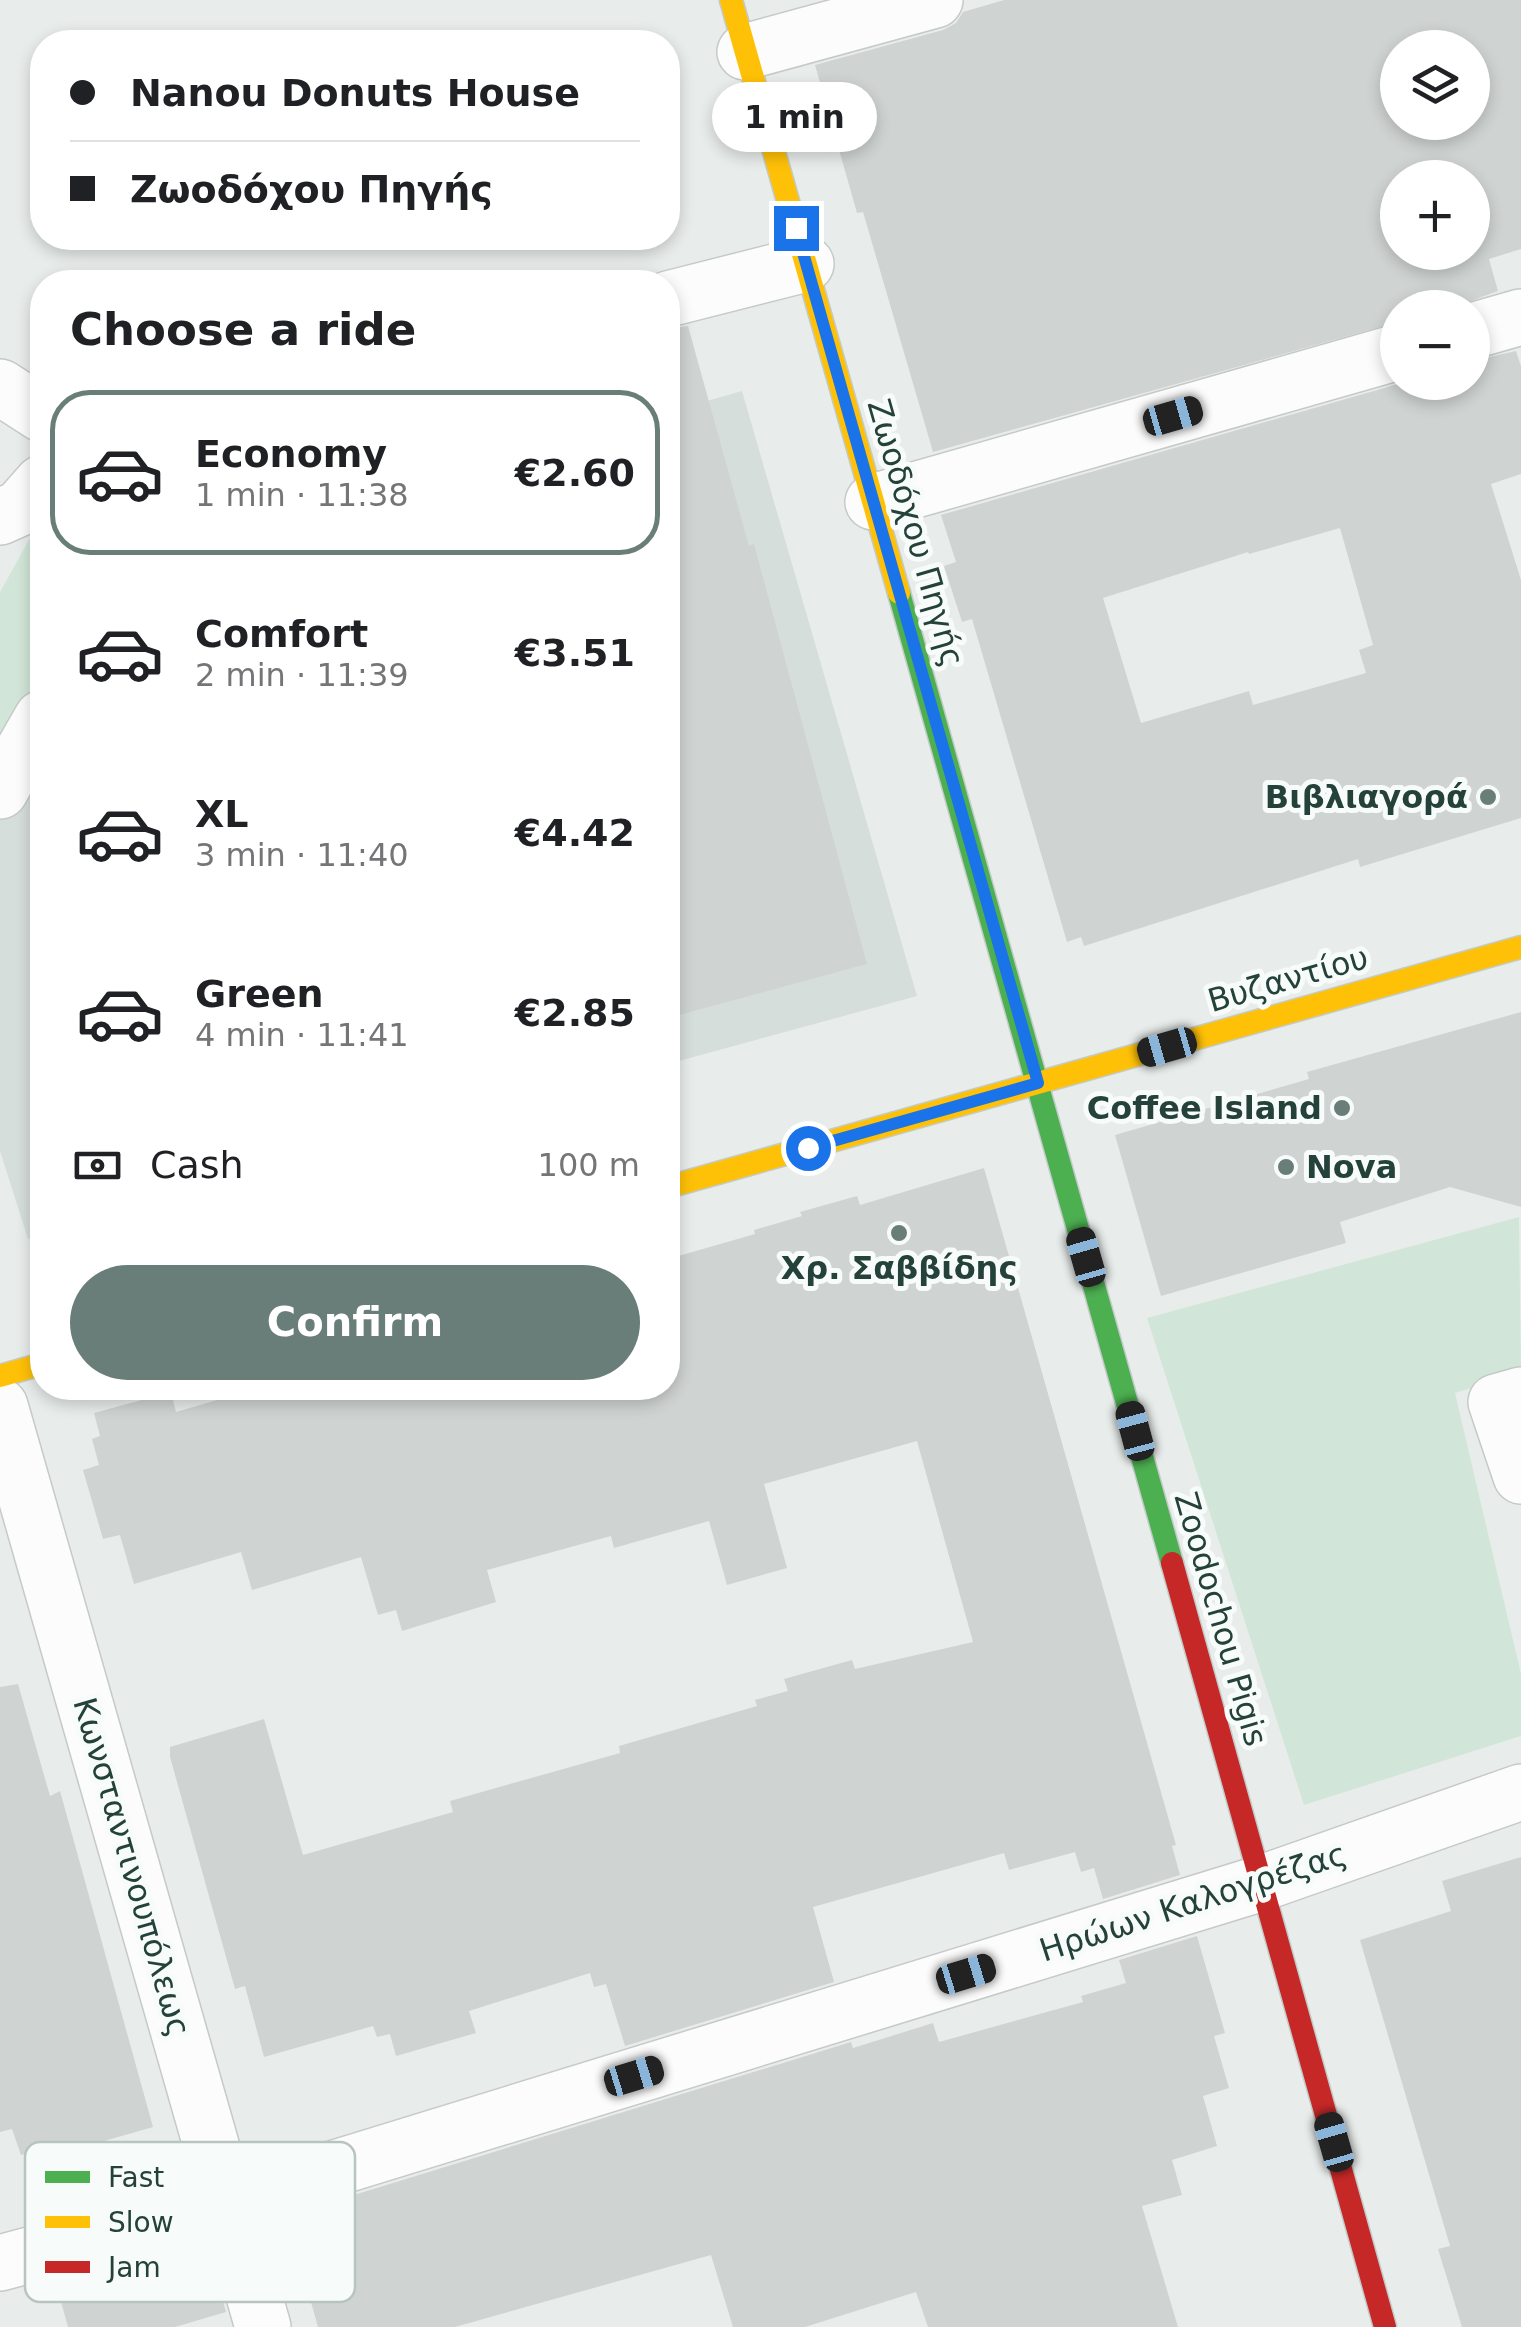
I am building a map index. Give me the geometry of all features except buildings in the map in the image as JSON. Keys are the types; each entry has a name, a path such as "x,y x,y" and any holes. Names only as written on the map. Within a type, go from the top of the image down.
{"street":[{"name":"Ζωοδόχου Πηγής","path":"730,0 1038,1083"},
{"path":"745,52 936,0"},
{"path":"680,296 806,264"},
{"path":"1490,325 1521,317"},
{"path":"873,502 1380,357"},
{"path":"0,387 30,406"},
{"path":"0,517 20,508 30,497"},
{"path":"0,791 30,739"},
{"name":"Βυζαντίου","path":"680,1184 1521,947"},
{"name":"Zoodochou Pigis","path":"1038,1083 1262,1883"},
{"path":"0,1376 30,1367"},
{"path":"1508,1399 1521,1476"},
{"name":"Κωνσταντινουπόλεως","path":"0,1406 211,2142"},
{"name":"Ηρώων Καλογρέζας","path":"355,2161 1262,1883 1521,1792"},
{"path":"1262,1883 1385,2327"},
{"name":"Ηρώων Καλογρέζας","path":"0,2263 25,2256"},
{"name":"Κωνσταντινουπόλεως","path":"256,2302 263,2327"}],"shaded area":[{"path":"742,391 917,996 680,1061 680,409"},
{"path":"30,764 28,1239 0,1151 0,818"}],"green space":[{"path":"30,538 30,717 0,771 0,592"},
{"path":"1519,1217 1521,1373 1455,1393 1521,1674 1521,1736 1304,1805 1147,1318"}],"traffic: fast":[{"path":"899,593 1172,1563"}],"traffic: slow":[{"path":"731,0 899,593"},
{"path":"680,1184 1521,947"},
{"path":"0,1376 30,1367"}],"traffic: jam":[{"path":"1172,1563 1385,2327"}],"place":[{"name":"Βιβλιαγορά","path":"1488,797"},
{"name":"Coffee Island","path":"1342,1108"},
{"name":"Nova","path":"1286,1167"},
{"name":"Χρ. Σαββίδης","path":"899,1233"}],"route":[{"path":"796,228 1038,1083 808,1148"}]}
